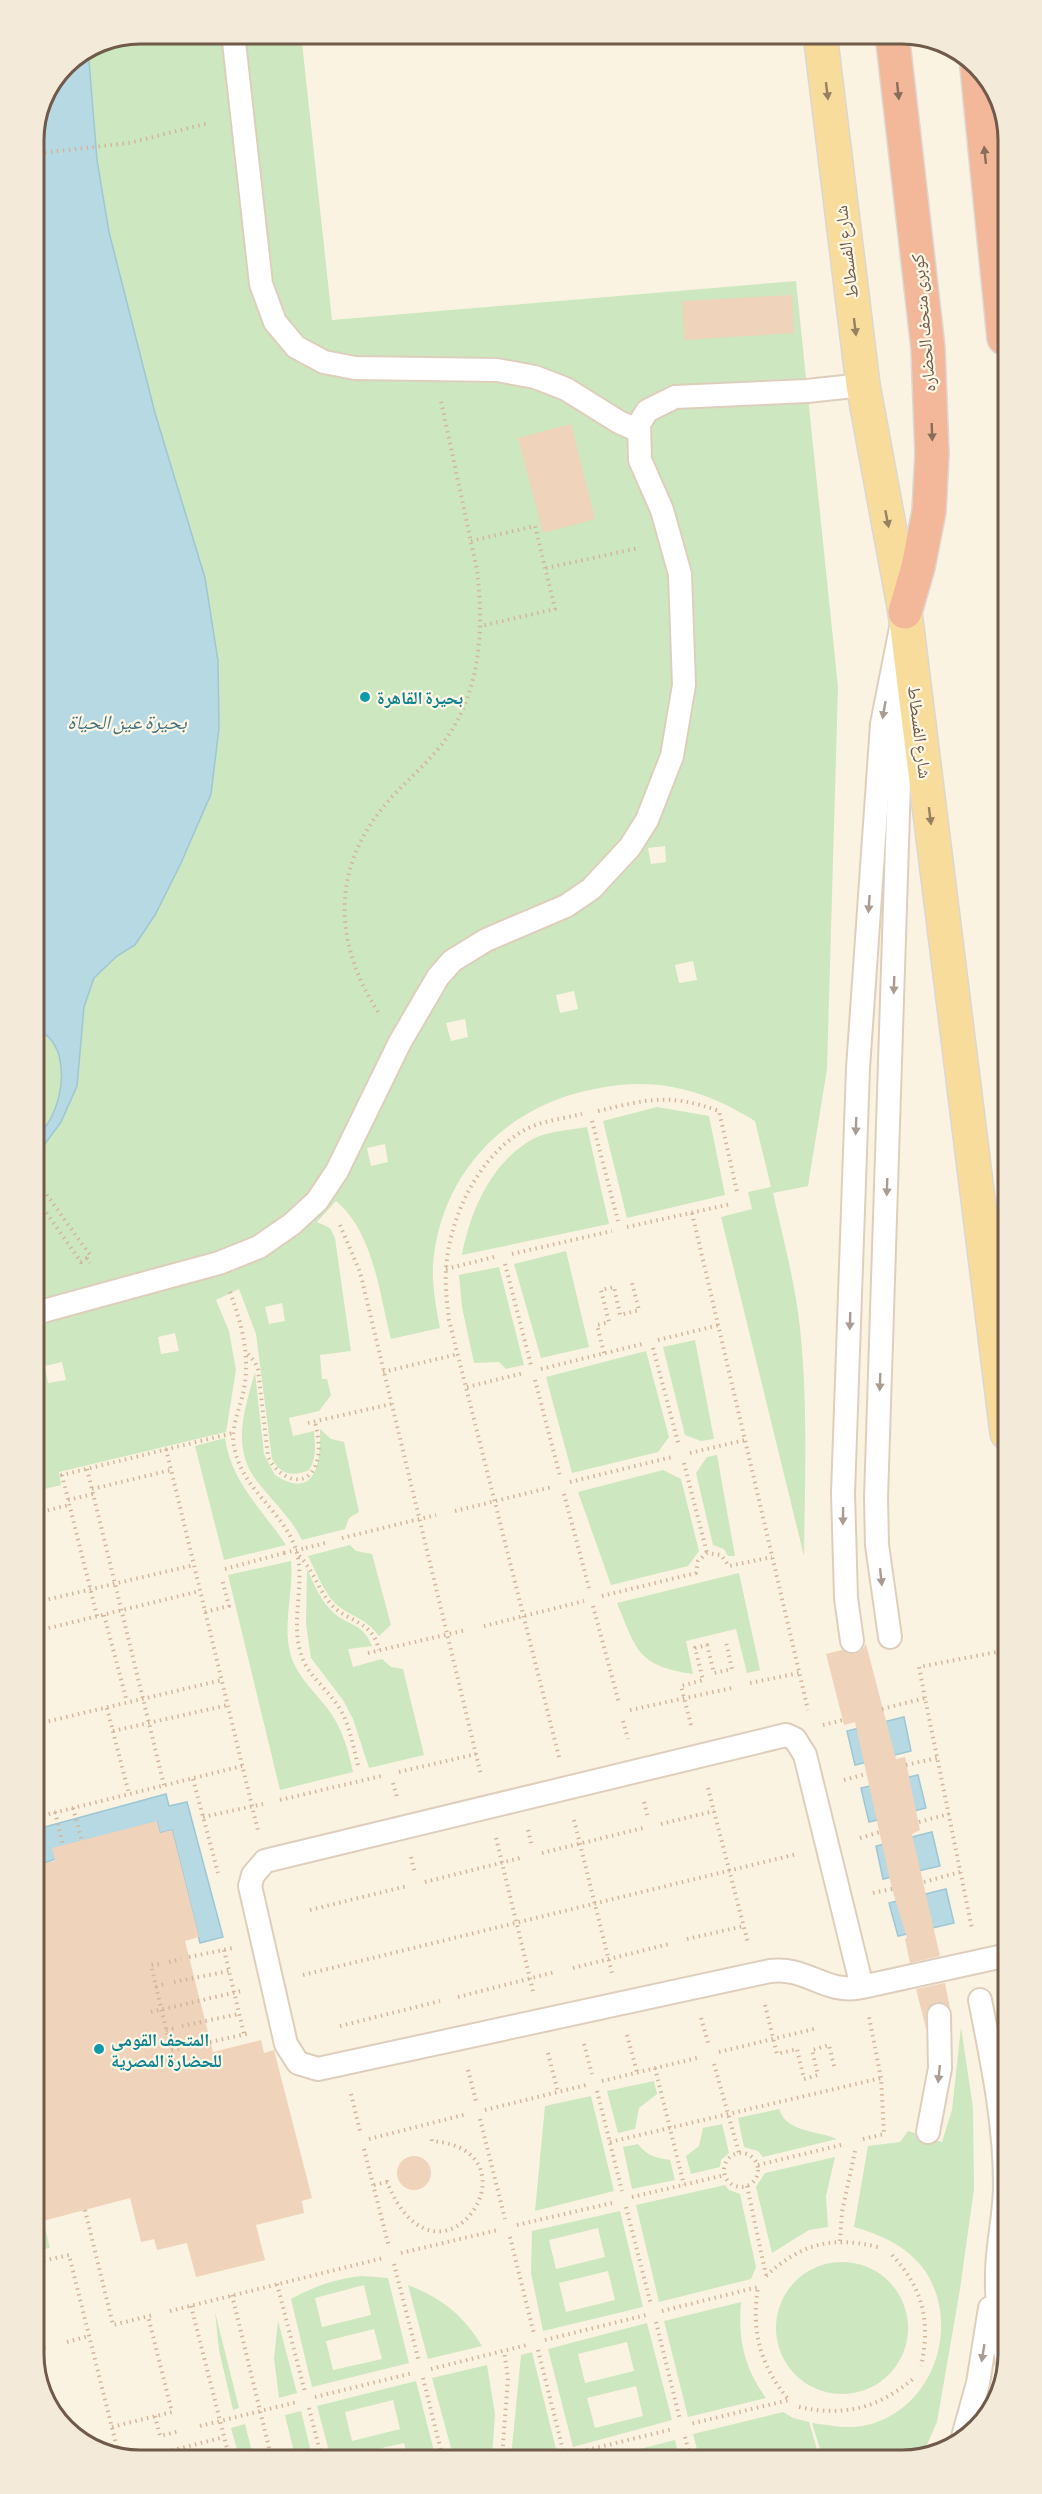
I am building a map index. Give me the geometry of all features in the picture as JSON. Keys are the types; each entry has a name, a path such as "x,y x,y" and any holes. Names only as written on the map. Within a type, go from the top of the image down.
{"highway":[{"name":"كوبرى متحف الحضاره","path":"893,44 928,348 932,454 927,522 918,567 904,612"},
{"path":"977,79 998,280"}],"main road":[{"name":"شارع الفسطاط","path":"821,44 863,385 904,612 998,1361"}],"lane":[{"path":"234,43 261,284 275,322 296,347 324,362 355,368 497,370 535,377 567,389 619,423 639,431"},
{"path":"43,1311 219,1263 259,1247 277,1236 317,1201 346,1155 424,997 452,961 486,940 566,906 591,889 612,870 647,819 672,756 684,685 681,594 673,541 640,460 639,424 647,411 675,397 807,391 863,385"},
{"path":"890,1637 877,1545 876,1498 904,612"},
{"path":"852,1641 843,1544 843,1492 858,1068 882,724 904,612"},
{"path":"862,1987 801,1746 786,1735 699,1754 265,1861 258,1866 250,1886 286,2044 298,2063 318,2069 756,1973 783,1969 795,1970 835,1989 862,1987 998,1957"},
{"path":"980,2000 998,2095"},
{"path":"927,2132 940,2068 939,2015"},
{"path":"966,2427 978,2383 998,2260"},
{"path":"996,2274 998,2308"}],"path":[{"path":"44,153 129,143 242,115"},
{"path":"400,1042 367,994 354,969 346,941 344,914 346,885 353,858 365,832 382,809 432,758 449,735 472,683 481,626 480,598 471,541 462,510 435,369"},
{"path":"471,541 535,526 555,609 481,626"},
{"path":"546,568 673,541"},
{"path":"598,1111 656,1098 688,1101 719,1111 737,1192"},
{"path":"582,1114 539,1124 520,1133 501,1149 481,1173 465,1199 454,1228 446,1269 449,1320 637,2072"},
{"path":"592,1121 618,1221"},
{"path":"44,1190 90,1255 81,1262 44,1209"},
{"path":"317,1201 339,1223 360,1272 558,2092"},
{"path":"627,1227 732,1204"},
{"path":"692,1213 809,1717"},
{"path":"512,1254 612,1231"},
{"path":"446,1269 494,1257"},
{"path":"219,1263 238,1313 247,1354 243,1392 233,1433 234,1449 241,1468 250,1485 283,1524 298,1556 330,1602 344,1614 366,1627 379,1650"},
{"path":"505,1264 531,1365"},
{"path":"604,1353 597,1325 609,1322 602,1290 614,1287 620,1315 639,1310 632,1283"},
{"path":"658,1340 718,1325"},
{"path":"541,1369 642,1344"},
{"path":"653,1348 680,1446"},
{"path":"247,1354 255,1362 258,1370 268,1456 272,1467 280,1475 290,1479 301,1478 309,1474 316,1466 318,1456 315,1422"},
{"path":"383,1372 458,1354"},
{"path":"466,1387 524,1373"},
{"path":"535,1380 560,1476"},
{"path":"308,1423 391,1404"},
{"path":"97,1616 62,1475 233,1433"},
{"path":"690,1453 745,1440"},
{"path":"166,1449 252,1806"},
{"path":"570,1482 672,1457"},
{"path":"684,1463 707,1552"},
{"path":"87,1469 164,1785"},
{"path":"68,1500 171,1470"},
{"path":"455,1511 552,1487"},
{"path":"564,1494 589,1588"},
{"path":"43,1511 69,1505"},
{"path":"342,1538 436,1515"},
{"path":"225,1569 324,1543"},
{"path":"707,1552 721,1555 729,1566 772,1557"},
{"path":"602,1596 696,1574 698,1561 707,1552"},
{"path":"298,1556 297,1634 301,1654 313,1677 340,1709 347,1724 358,1765"},
{"path":"43,1600 194,1565"},
{"path":"206,1612 229,1606 222,1579"},
{"path":"43,1629 200,1591"},
{"path":"484,1626 584,1601"},
{"path":"593,1606 619,1703"},
{"path":"104,1615 127,1702"},
{"path":"368,1653 466,1630"},
{"path":"726,1642 732,1669 714,1673 707,1645 695,1648 703,1680 681,1686 684,1699 777,2054 797,2049 804,2079 818,2075 812,2050 829,2045 835,2070"},
{"path":"978,1960 919,1667 998,1652"},
{"path":"750,1683 799,1672"},
{"path":"43,1722 222,1680"},
{"path":"630,1710 732,1688"},
{"path":"882,1709 925,1698"},
{"path":"113,1731 228,1705"},
{"path":"107,1707 129,1794"},
{"path":"399,1772 476,1754"},
{"path":"906,1765 937,1758"},
{"path":"43,1815 242,1766"},
{"path":"280,1800 381,1776"},
{"path":"193,1779 203,1817 262,1804"},
{"path":"73,1808 82,1841"},
{"path":"661,1824 714,1811"},
{"path":"55,1812 63,1845"},
{"path":"919,1822 949,1814"},
{"path":"542,1853 643,1828"},
{"path":"302,1976 791,1856"},
{"path":"425,1882 524,1857"},
{"path":"924,1882 960,1872"},
{"path":"310,1910 407,1886"},
{"path":"687,1940 744,1926"},
{"path":"573,1968 669,1944"},
{"path":"189,1957 238,1947"},
{"path":"224,1950 244,2034"},
{"path":"169,1962 182,1959"},
{"path":"159,1964 151,1965 166,2030 171,2050 180,2049"},
{"path":"174,1982 229,1971"},
{"path":"458,1997 555,1972"},
{"path":"156,1987 164,1984"},
{"path":"862,1987 881,2078 884,2134 863,2139"},
{"path":"151,2012 233,1992"},
{"path":"340,2026 440,2001"},
{"path":"182,2026 239,2014"},
{"path":"166,2030 175,2028"},
{"path":"719,2052 818,2028"},
{"path":"187,2047 202,2044"},
{"path":"602,2081 701,2057"},
{"path":"714,2064 739,2153"},
{"path":"655,2068 684,2185"},
{"path":"610,2142 881,2078"},
{"path":"485,2110 586,2085"},
{"path":"597,2091 622,2191"},
{"path":"369,2139 467,2114"},
{"path":"480,2120 505,2219"},
{"path":"374,2185 387,2182 403,2213 419,2227 439,2231 459,2226 475,2212 483,2192 481,2172 470,2154 453,2143 432,2141 431,2135"},
{"path":"758,2165 845,2144"},
{"path":"364,2149 389,2247"},
{"path":"840,2241 842,2212 855,2151"},
{"path":"739,2153 754,2158 758,2165 754,2181 747,2186 738,2187 725,2175 725,2166 730,2157 739,2153"},
{"path":"632,2198 725,2175"},
{"path":"747,2186 766,2276 784,2259 806,2248 840,2241 878,2247"},
{"path":"517,2225 616,2202"},
{"path":"626,2207 651,2305"},
{"path":"84,2210 113,2325 150,2316 172,2412 112,2427"},
{"path":"401,2253 498,2230"},
{"path":"510,2237 534,2334"},
{"path":"43,2261 69,2255 117,2448"},
{"path":"892,2255 906,2270 923,2306 926,2326 921,2366"},
{"path":"170,2311 384,2258"},
{"path":"394,2264 419,2362"},
{"path":"277,2284 305,2392"},
{"path":"662,2311 758,2287 754,2317 758,2348 775,2384 789,2400 690,2424"},
{"path":"231,2295 270,2450"},
{"path":"191,2306 227,2450"},
{"path":"545,2340 646,2315"},
{"path":"656,2322 680,2420"},
{"path":"67,2342 89,2336"},
{"path":"431,2369 527,2344"},
{"path":"43,2347 49,2346"},
{"path":"503,2450 508,2378 504,2350"},
{"path":"538,2350 563,2450"},
{"path":"315,2397 413,2373"},
{"path":"423,2378 441,2450"},
{"path":"799,2407 840,2412 861,2409 880,2402 914,2378"},
{"path":"200,2426 297,2402"},
{"path":"309,2408 320,2450"},
{"path":"155,2416 160,2436 180,2431"},
{"path":"587,2450 673,2429"},
{"path":"171,2450 224,2437"},
{"path":"685,2437 688,2450"}],"green space":[{"name":"بحيرة القاهرة","path":"139,43 302,43 332,320 796,281 838,687 827,1069 808,1186 773,1193 795,1294 803,1356 804,1556 721,1217 752,1209 748,1192 771,1187 755,1121 705,1096 683,1089 653,1084 614,1086 563,1097 533,1110 506,1128 483,1149 464,1174 449,1201 438,1232 433,1273 440,1328 391,1339 367,1247 349,1214 336,1201 317,1222 330,1228 335,1238 351,1351 320,1355 322,1379 327,1379 331,1395 319,1411 289,1418 293,1436 314,1431 314,1456 309,1470 288,1473 279,1468 272,1459 256,1334 239,1289 216,1300 229,1331 236,1370 226,1432 59,1472 61,1485 43,1489 44,133 47,114 53,97 76,67 91,56 120,45","holes":["665,846 666,862 651,864 648,848","693,961 697,980 679,983 675,965","574,991 578,1009 560,1013 556,995","465,1019 468,1037 451,1041 446,1023","385,1144 388,1162 371,1166 367,1148","282,1303 285,1321 269,1324 265,1307","175,1333 179,1351 161,1354 158,1337","62,1362 66,1380 48,1383 45,1366"]},
{"path":"657,1107 709,1116 725,1195 627,1218 603,1121"},
{"path":"587,1127 609,1224 462,1255 477,1205 494,1174 505,1161 518,1149 539,1136"},
{"path":"566,1251 589,1347 541,1358 514,1264"},
{"path":"499,1267 524,1365 506,1369 499,1362 474,1363 462,1307 459,1275"},
{"path":"695,1340 714,1439 701,1441 685,1435 663,1347"},
{"path":"646,1351 669,1437 658,1452 572,1473 546,1377"},
{"path":"255,1372 264,1454 275,1475 289,1482 300,1484 314,1474 319,1453 320,1429 331,1439 344,1442 359,1512 349,1518 345,1529 302,1540 292,1523 248,1467 242,1441 242,1427"},
{"path":"225,1438 228,1454 241,1482 286,1545 224,1560 195,1446"},
{"path":"717,1455 735,1556 728,1556 724,1549 713,1545 696,1473 707,1457"},
{"path":"663,1470 681,1479 699,1551 688,1566 611,1585 578,1492"},
{"path":"350,1545 356,1551 372,1554 391,1625 379,1636 330,1598 308,1556"},
{"path":"291,1561 288,1635 292,1659 303,1678 337,1723 347,1747 353,1772 280,1790 228,1575"},
{"path":"307,1569 329,1609 360,1629 372,1646 348,1649 353,1667 382,1659 391,1667 403,1669 424,1755 369,1768 353,1719 343,1700 311,1658 306,1624"},
{"path":"739,1573 760,1670 747,1673 736,1629 686,1641 693,1674 661,1666 642,1654 635,1644 617,1603"},
{"path":"961,2027 973,2108 974,2189 960,2289 937,2422 926,2447 915,2450 820,2450 812,2423 856,2427 886,2418 907,2404 923,2386 934,2364 940,2340 941,2315 935,2291 923,2268 908,2253 892,2242 854,2227 868,2146 900,2142 908,2131 942,2142 952,2110"},
{"path":"654,2081 657,2094 639,2108 635,2129 618,2133 607,2091"},
{"path":"591,2096 614,2191 535,2211 545,2106"},
{"path":"779,2109 788,2123 795,2127 837,2139 763,2157 758,2151 744,2147 738,2118"},
{"path":"722,2124 729,2153 721,2160 720,2167 691,2174 686,2156 699,2146 703,2128"},
{"path":"638,2144 652,2156 670,2160 675,2180 632,2189 623,2147"},
{"path":"835,2157 826,2196 828,2227 809,2230 772,2253 756,2187 765,2173"},
{"path":"725,2185 729,2190 740,2194 756,2267 751,2279 659,2302 636,2205"},
{"path":"620,2211 643,2307 543,2331 531,2273 532,2231","holes":["598,2228 605,2257 556,2269 549,2240","608,2271 615,2300 566,2312 559,2283"]},
{"path":"43,2220 50,2248 43,2249"},
{"path":"842,2262 867,2267 889,2281 903,2303 908,2328 903,2353 889,2375 867,2389 842,2394 817,2389 795,2375 781,2353 776,2328 781,2303 795,2281 817,2267"},
{"path":"362,2276 388,2278 409,2363 312,2387 291,2299 325,2284","holes":["364,2285 371,2315 322,2327 315,2298","374,2329 382,2359 333,2370 326,2341"]},
{"path":"408,2285 432,2296 451,2309 467,2325 482,2346 428,2359"},
{"path":"741,2302 740,2316 744,2353 752,2375 766,2398 688,2417 664,2321"},
{"path":"215,2312 239,2408 233,2410 219,2350"},
{"path":"278,2321 297,2393 279,2398 274,2358"},
{"path":"647,2323 672,2420 573,2447 548,2349","holes":["627,2342 634,2371 585,2383 578,2354","636,2386 643,2416 595,2428 587,2398"]},
{"path":"532,2352 556,2449 512,2450 521,2355"},
{"path":"487,2365 495,2414 493,2450 452,2450 432,2378"},
{"path":"416,2381 434,2450 406,2450 404,2443 373,2450 329,2450 317,2406","holes":["393,2400 400,2429 352,2441 345,2412"]},
{"path":"301,2411 311,2450 294,2450 285,2415"},
{"path":"783,2412 793,2418 809,2422 817,2450 697,2450 693,2434"},
{"path":"245,2424 252,2450 237,2450 231,2428"},
{"path":"675,2440 677,2450 636,2450"}],"water":[{"name":"بحيرة عين الحياة","path":"89,58 97,160 109,232 155,413 205,578 218,661 219,728 211,794 155,915 135,945 117,956 94,978 84,1007 77,1086 61,1122 44,1146 44,1130 51,1118 61,1087 59,1055 44,1033 44,133 53,97 63,81"},
{"path":"904,1717 911,1751 855,1765 847,1731"},
{"path":"918,1775 926,1808 869,1822 861,1788"},
{"path":"166,1794 169,1806 187,1802 223,1937 200,1943 172,1830 160,1833 157,1822 43,1864 43,1827"},
{"path":"932,1832 940,1866 883,1879 876,1846"},
{"path":"946,1889 954,1923 898,1936 889,1903"}],"building":[{"path":"792,295 794,333 684,340 682,301"},
{"path":"571,424 595,519 543,533 518,438"},
{"path":"866,1644 896,1759 905,1757 920,1830 912,1834 940,1956 910,1963 905,1939 907,1938 892,1889 855,1722 844,1725 826,1654 842,1650 854,1654 861,1651"},
{"name":"المتحف القومى للحضارة المصرية","path":"157,1821 160,1833 172,1830 199,1937 185,1941 213,2052 261,2040 264,2053 274,2050 312,2198 302,2201 304,2213 256,2225 265,2260 196,2277 187,2243 157,2250 154,2239 141,2242 130,2198 43,2221 43,1864 55,1861 52,1848"},
{"path":"945,1983 950,2008 939,2002 932,2004 926,2015 926,2029 916,1989"},
{"path":"414,2156 426,2161 431,2173 426,2185 414,2190 402,2185 397,2173 402,2161"}],"place":[{"name":"بحيرة القاهرة","path":"365,697"},
{"name":"المتحف القومى للحضارة المصرية","path":"99,2049"}]}
